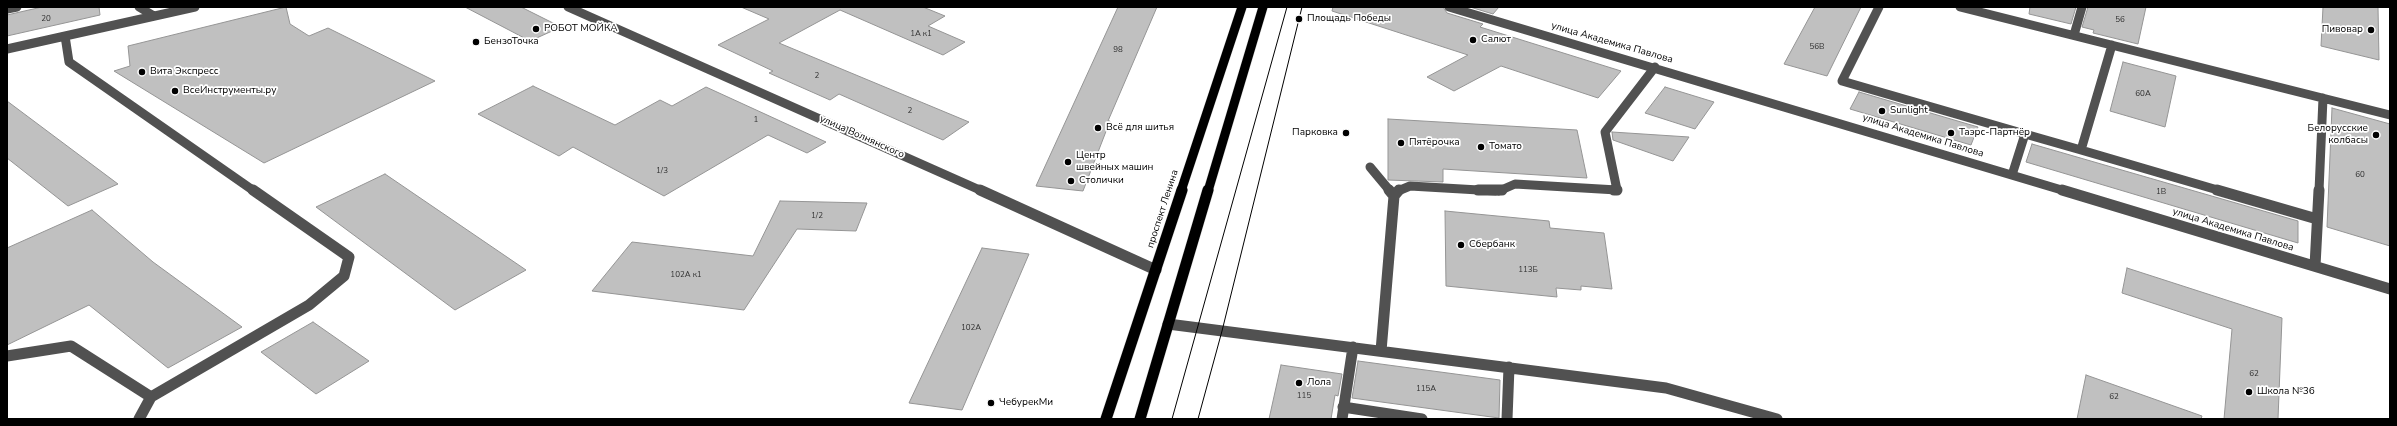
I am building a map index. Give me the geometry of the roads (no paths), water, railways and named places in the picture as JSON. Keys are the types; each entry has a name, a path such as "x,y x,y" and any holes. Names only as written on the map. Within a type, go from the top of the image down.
{"main road":[{"name":"проспект Ленина","path":"1106,419 1242,7"},
{"path":"1140,419 1263,7"}],"street":[{"path":"7,9 17,7"},
{"path":"139,7 154,16"},
{"path":"7,49 194,7"},
{"name":"улица Волнянского","path":"568,7 1070,229 1156,270"},
{"name":"улица Академика Павлова","path":"1449,7 1655,67 2390,289"},
{"path":"1879,7 1842,81 2317,218"},
{"path":"1960,7 2390,115"},
{"path":"2074,35 2082,7"},
{"path":"65,36 69,62 349,257 344,276 309,305 151,396 139,419"},
{"path":"2081,150 2112,45"},
{"path":"1381,351 1394,196 1400,189 1410,186 1499,192 1515,184 1617,190 1605,132 1655,67"},
{"path":"2315,266 2323,98"},
{"path":"2012,175 2025,134"},
{"path":"1370,167 1394,196"},
{"path":"1168,324 1666,388 1777,419"},
{"path":"7,356 71,346 151,396"},
{"path":"1353,347 1343,413 1422,419"},
{"path":"1507,419 1509,367"}],"tram line":[{"path":"1172,419 1287,7"},
{"path":"1198,419 1222,331 1302,7"}],"place":[{"name":"Площадь Победы","path":"1299,19"},
{"name":"РОБОТ МОЙКА","path":"536,29"},
{"name":"Пивовар","path":"2371,30"},
{"name":"Салют","path":"1473,40"},
{"name":"БензоТочка","path":"476,42"},
{"name":"Вита Экспресс","path":"142,72"},
{"name":"ВсеИнструменты.ру","path":"175,91"},
{"name":"Sunlight","path":"1882,111"},
{"name":"Всё для шитья","path":"1098,128"},
{"name":"Парковка","path":"1346,133"},
{"name":"Таэрс-Партнёр","path":"1951,133"},
{"name":"Белорусские колбасы","path":"2376,135"},
{"name":"Пятёрочка","path":"1401,143"},
{"name":"Томато","path":"1481,147"},
{"name":"Центр швейных машин","path":"1068,162"},
{"name":"Столички","path":"1071,181"},
{"name":"Сбербанк","path":"1461,245"},
{"name":"Лола","path":"1299,383"},
{"name":"Школа №36","path":"2249,392"},
{"name":"ЧебурекМи","path":"991,403"}]}
